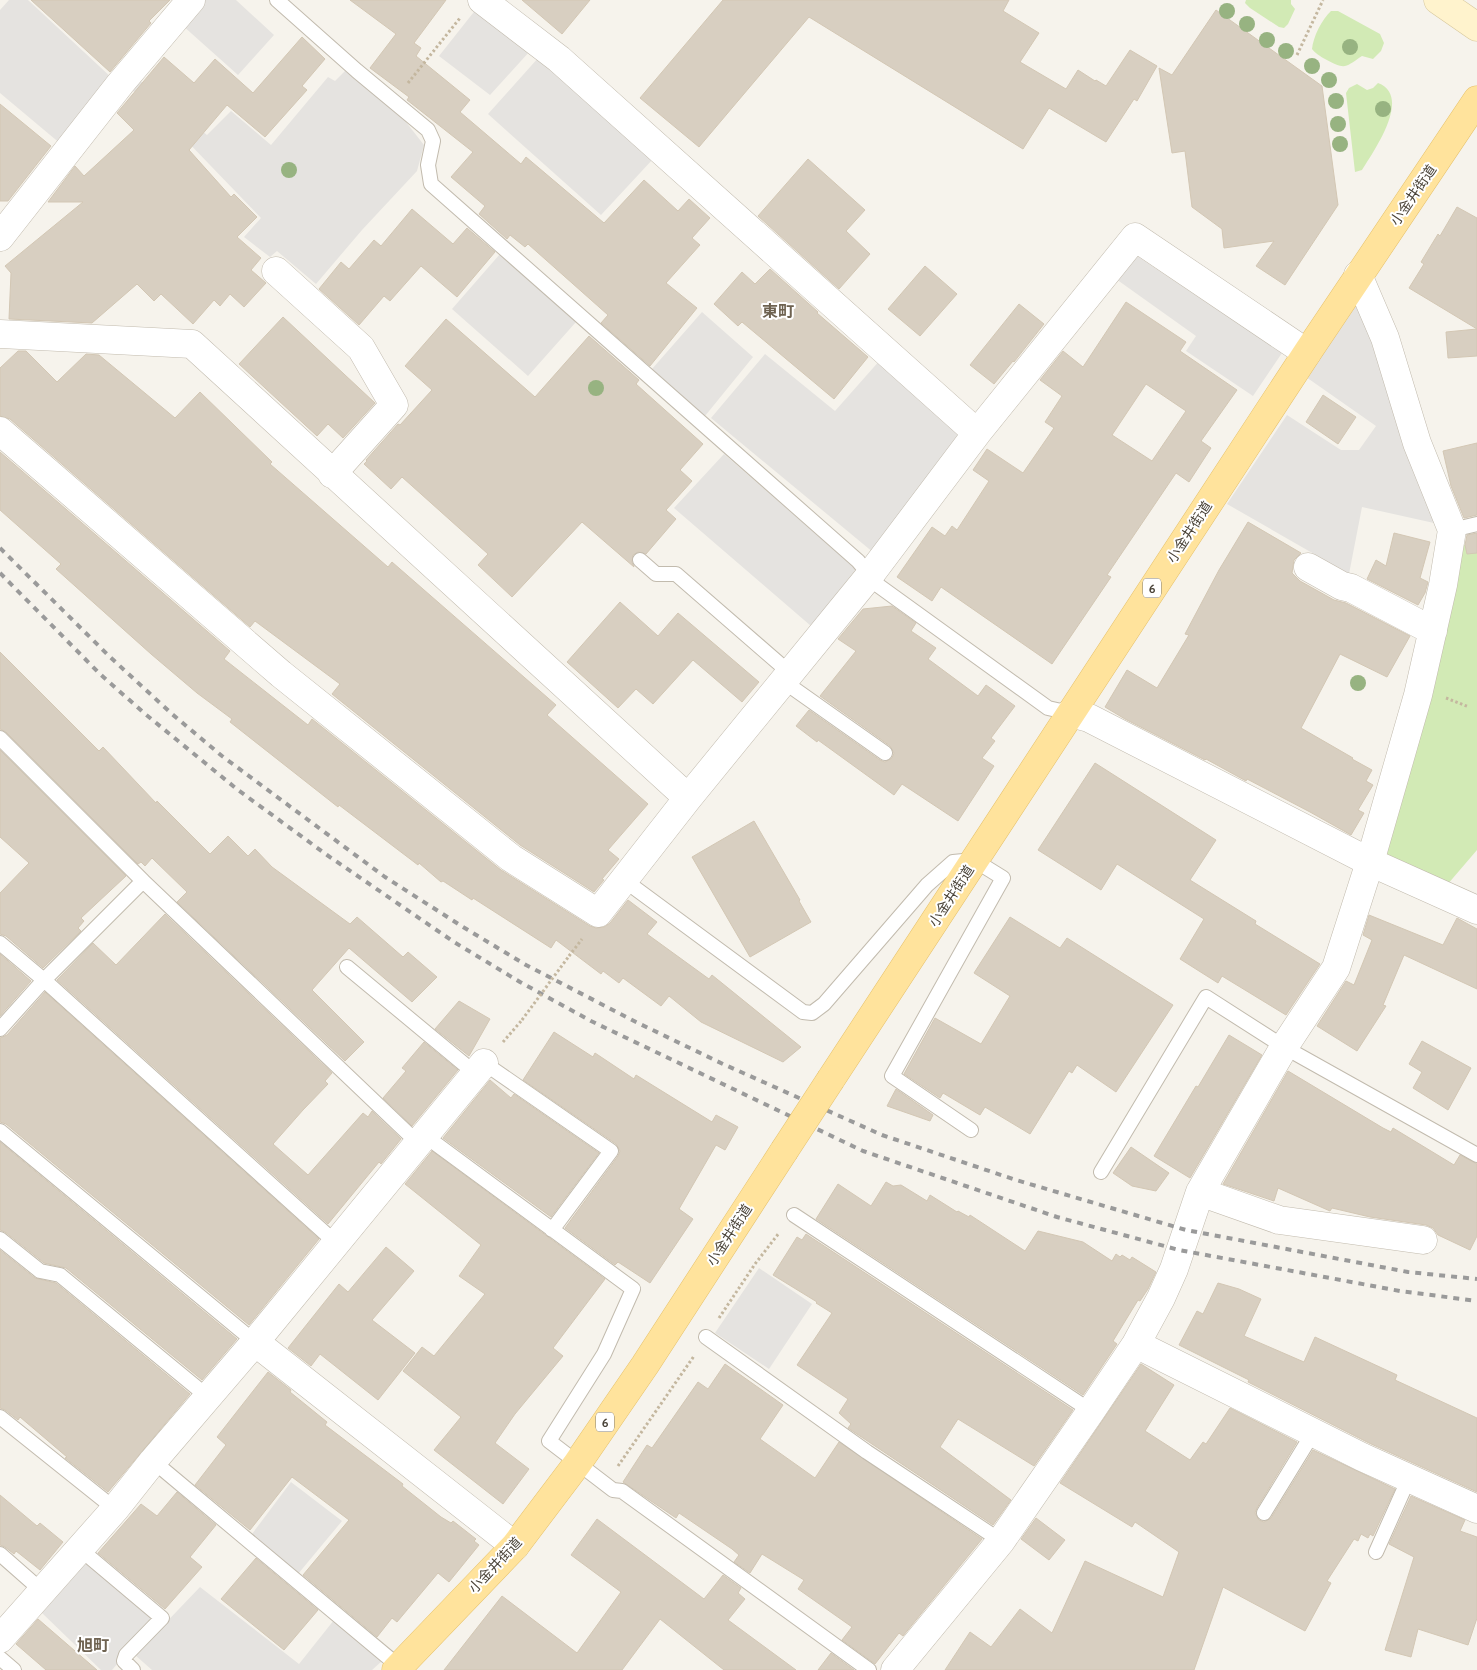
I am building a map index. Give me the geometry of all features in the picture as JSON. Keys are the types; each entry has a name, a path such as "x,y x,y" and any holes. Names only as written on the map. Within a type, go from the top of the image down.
{"main road":[{"path":"1438,0 1477,27"},
{"name":"小金井街道","path":"399,1669 515,1546 577,1464 644,1365 1307,352 1477,100"}],"street":[{"path":"0,236 120,84 191,0"},
{"path":"472,8 559,59 977,433"},
{"path":"0,431 281,674 512,858 598,913 688,798 870,575 977,433 1135,237 1307,352"},
{"path":"276,271 361,348 394,404 332,474"},
{"path":"895,1670 1001,1541 1136,1344 1161,1298 1174,1269 1200,1192 1284,1047 1336,968 1370,862 1418,695 1443,585 1465,527 1417,443 1385,338 1358,275"},
{"path":"0,334 192,344 688,798"},
{"path":"1308,567 1433,631"},
{"path":"1070,714 1089,718 1370,862 1477,910"},
{"path":"2,1632 42,1591 114,1510 480,1068"},
{"path":"1200,1192 1279,1220 1423,1240"},
{"path":"255,1342 515,1546"},
{"path":"1136,1344 1313,1433 1477,1510"}],"lane":[{"path":"277,0 428,130 433,141 428,165 431,184 858,561 879,586 1048,708 1070,714"},
{"path":"640,560 656,574 676,574 787,677 885,753"},
{"path":"0,738 143,881 421,1139 633,1289 604,1354 549,1441 613,1490 622,1491 869,1670"},
{"path":"624,880 803,1012 812,1013 824,1004 927,885 953,862 974,860 1002,878 892,1076 971,1130"},
{"path":"0,1029 44,980 143,881"},
{"path":"0,943 44,980 336,1243"},
{"path":"348,967 480,1068 611,1151 552,1230"},
{"path":"1101,1172 1206,996 1284,1047 1477,1155"},
{"path":"0,1132 255,1342"},
{"path":"794,1215 1091,1411"},
{"path":"0,1239 40,1272 60,1275 208,1397"},
{"path":"706,1337 867,1452 1001,1541"},
{"path":"0,1417 114,1510"},
{"path":"1264,1514 1313,1433"},
{"path":"153,1461 399,1669"},
{"path":"1376,1552 1409,1478"},
{"path":"80,1549 162,1618 126,1655 124,1661 133,1670"},
{"path":"0,1554 42,1591"},
{"path":"0,1658 14,1670"}],"path":[{"path":"1298,54 1323,0"},
{"path":"393,101 472,8"},
{"path":"503,1042 522,1020 569,956"}],"green space":[{"path":"1246,0 1291,0 1291,4 1295,9 1284,28 1279,27 1250,8 1245,3"},
{"path":"1331,11 1338,11 1380,34 1384,43 1381,51 1373,59 1362,56 1345,66 1332,63 1317,54 1312,49 1314,39 1321,23"},
{"path":"1378,83 1388,90 1392,100 1391,111 1387,125 1374,151 1362,170 1355,172 1346,93 1349,88 1357,84 1367,90 1373,88"},
{"path":"1461,543 1477,552 1477,850 1447,885 1380,860"}],"shaded area":[{"path":"9,0 28,0 113,79 62,145 0,93 0,10"},
{"path":"204,0 236,0 274,35 238,75 182,25"},
{"path":"477,8 530,51 490,95 439,56"},
{"path":"539,57 653,159 601,215 488,114"},
{"path":"346,70 402,117 424,145 417,171 362,230 316,284 277,251 270,257 244,237 261,218 182,136 130,88 138,79 207,135 231,111 271,145 328,77 335,81"},
{"path":"500,254 576,322 528,376 452,309"},
{"path":"1134,254 1282,353 1253,396 1186,351 1196,336 1116,279"},
{"path":"1356,305 1373,318 1443,525 1362,507 1349,574 1227,504 1287,415 1341,450 1359,450 1376,426 1306,377"},
{"path":"702,312 753,357 705,416 652,369"},
{"path":"765,354 835,411 881,359 977,433 874,553 711,418"},
{"path":"724,454 856,569 811,626 674,508"},
{"path":"759,1268 812,1304 769,1369 715,1333"},
{"path":"291,1482 342,1521 298,1574 252,1534"},
{"path":"88,1561 156,1619 112,1670 101,1670 42,1613"},
{"path":"200,1587 299,1664 334,1620 382,1661 372,1670 152,1670 135,1655"}],"building":[{"path":"31,0 170,0 149,21 151,23 110,72"},
{"path":"350,0 446,0 414,43 421,48 416,56 470,100 460,112 521,164 526,157 604,223 644,180 678,211 689,199 710,218 692,238 700,245 666,283 697,308 650,366 601,323 608,315 528,244 525,247 510,235 507,239 479,214 485,206 451,177 473,152 407,100 409,97 370,68 396,34"},
{"path":"522,0 590,0 562,34"},
{"path":"723,0 1009,0 1003,11 1039,33 1020,62 1066,89 1078,70 1106,86 1130,50 1157,66 1137,101 1134,99 1106,142 1049,108 1023,149 809,17 699,147 640,98"},
{"path":"1216,10 1322,86 1338,205 1285,285 1256,266 1274,241 1224,248 1222,229 1192,207 1185,151 1172,153 1159,68 1172,75"},
{"path":"302,37 325,59 302,86 307,90 265,137 227,105 189,150 231,197 234,194 257,217 237,237 261,258 251,270 266,283 244,307 230,294 220,306 214,300 193,324 161,294 154,301 137,284 92,323 9,319 11,273 5,266 83,202 48,202 75,166 84,176 134,130 117,113 164,57 194,83 215,59 253,93"},
{"path":"0,104 51,146 8,201 0,201"},
{"path":"808,159 865,210 846,231 870,254 839,289 758,216"},
{"path":"1457,207 1477,218 1477,329 1409,288 1424,264 1421,262 1438,234 1440,236"},
{"path":"412,209 453,244 467,228 495,252 457,297 421,266 390,301 384,296 359,325 319,289 341,262 349,269 374,240 381,246"},
{"path":"925,266 957,294 920,336 888,309"},
{"path":"770,269 868,357 834,399 742,322 738,326 714,304 742,272 755,284"},
{"path":"1126,302 1186,342 1180,351 1237,390 1201,441 1211,448 1189,482 1176,473 1107,575 1111,577 1052,664 941,587 932,601 897,577 932,527 945,536 952,526 957,530 989,481 973,470 987,449 1023,473 1054,428 1045,422 1062,396 1040,380 1063,351 1083,367","holes":["1146,384 1186,411 1152,461 1112,435"]},
{"path":"1019,304 1044,324 994,384 970,365"},
{"path":"283,317 375,403 343,438 328,424 317,436 239,364"},
{"path":"446,319 535,397 589,336 639,380 636,384 703,444 680,470 692,481 666,510 676,519 646,554 638,552 633,555 632,562 634,567 582,522 512,597 478,565 488,554 402,477 391,489 364,464 398,424 400,425 432,390 405,366"},
{"path":"1477,329 1477,356 1448,358 1446,332"},
{"path":"18,351 26,351 57,382 86,354 99,355 175,418 200,392 272,462 270,464 388,567 392,562 556,705 547,715 648,804 608,850 619,859 594,892 520,845 332,694 340,684 255,621 250,627 10,419 0,416 0,368"},
{"path":"1323,395 1356,417 1338,444 1306,422"},
{"path":"1477,443 1477,515 1464,518 1451,486 1443,451"},
{"path":"0,452 230,651 224,659 308,725 312,719 501,870 596,928 604,927 610,923 628,900 657,922 647,934 709,979 712,975 801,1047 783,1062 701,1022 669,996 661,1006 623,978 619,983 603,971 601,974 556,940 551,948 473,898 472,900 443,881 441,882 419,863 418,865 339,805 338,807 230,722 232,719 197,693 151,654 56,569 61,564 0,510"},
{"path":"1248,522 1301,553 1294,560 1292,573 1300,581 1334,600 1346,603 1410,636 1387,677 1340,654 1301,728 1372,770 1366,781 1373,785 1358,810 1364,813 1351,835 1247,779 1246,781 1105,707 1127,670 1157,688 1189,635 1185,634 1219,570"},
{"path":"1394,533 1430,542 1420,578 1428,582 1425,593 1418,605 1367,579 1376,560 1386,566"},
{"path":"1477,533 1477,553 1467,554 1465,545 1467,535"},
{"path":"620,602 658,636 678,613 759,682 742,702 693,660 653,704 636,689 618,708 567,662"},
{"path":"892,606 916,623 911,631 936,648 928,659 978,696 986,685 1015,706 991,738 995,741 982,758 994,766 958,821 902,784 894,795 796,726 809,710 880,760 885,762 892,758 894,753 890,746 820,696 856,651 838,639 863,609"},
{"path":"0,652 99,751 103,747 156,803 157,801 210,854 228,836 248,856 255,849 272,867 350,924 357,917 403,957 408,952 437,977 412,1002 349,948 312,990 364,1042 345,1061 177,902 187,892 152,858 145,866 141,862 138,864 6,732 0,729"},
{"path":"0,750 126,876 81,918 84,921 78,928 81,931 43,968 6,936 0,934 0,893 29,863 0,837"},
{"path":"1095,763 1216,840 1190,880 1256,921 1255,924 1320,964 1286,1015 1222,976 1218,983 1180,959 1204,919 1117,864 1101,890 1038,850"},
{"path":"754,821 811,922 750,957 692,857"},
{"path":"165,914 332,1073 325,1081 328,1084 273,1144 308,1175 363,1113 368,1117 372,1111 401,1139 381,1164 379,1162 328,1224 57,980 93,943 116,965"},
{"path":"1369,915 1443,945 1457,918 1477,929 1477,989 1404,955 1383,1005 1386,1006 1357,1051 1317,1026 1346,981 1354,985 1372,940 1363,935"},
{"path":"1010,917 1060,948 1067,938 1173,1005 1116,1092 1077,1065 1072,1073 1069,1071 1030,1134 985,1107 980,1115 943,1093 940,1098 904,1074 935,1018 981,1044 1010,996 974,973"},
{"path":"0,954 31,981 0,1016"},
{"path":"45,992 319,1239 249,1325 6,1124 0,1122 0,1038 7,1035"},
{"path":"459,1001 490,1019 469,1056 435,1029"},
{"path":"554,1032 593,1057 595,1053 634,1079 636,1075 712,1122 716,1115 738,1127 725,1150 716,1145 679,1209 693,1219 650,1283 618,1262 615,1265 565,1228 620,1151 616,1144 523,1080"},
{"path":"1229,1035 1262,1055 1190,1178 1154,1156"},
{"path":"1422,1041 1471,1068 1448,1110 1413,1088 1422,1072 1409,1064"},
{"path":"424,1042 458,1070 412,1126 383,1098 406,1071 402,1068"},
{"path":"1288,1071 1383,1128 1391,1132 1393,1128 1454,1165 1460,1155 1477,1164 1477,1236 1470,1250 1438,1235 1433,1228 1426,1225 1370,1217 1332,1208 1330,1211 1278,1188 1274,1201 1223,1184"},
{"path":"490,1080 511,1098 514,1094 599,1153 551,1217 443,1138"},
{"path":"896,1089 933,1115 930,1121 887,1106"},
{"path":"0,1142 237,1339 202,1380 66,1268 44,1263 0,1230"},
{"path":"1131,1147 1169,1173 1156,1191 1132,1186 1113,1173"},
{"path":"432,1151 605,1279 553,1348 563,1356 515,1414 495,1443 529,1469 503,1504 434,1450 461,1417 403,1371 422,1347 434,1356 485,1294 459,1276 481,1245 405,1184"},
{"path":"886,1182 893,1186 901,1185 927,1201 930,1195 957,1212 969,1217 970,1215 1025,1251 1038,1231 1083,1242 1112,1261 1116,1254 1130,1260 1132,1257 1156,1272 1148,1289 1140,1301 1138,1300 1113,1341 1117,1344 1083,1395 816,1219 838,1184 871,1206"},
{"path":"806,1234 1073,1410 1034,1466 958,1419 940,1447 1011,1500 993,1525 848,1428 851,1424 839,1413 848,1399 797,1365 832,1313 773,1275 797,1237 802,1240"},
{"path":"386,1247 414,1271 372,1320 415,1353 378,1400 320,1354 311,1366 288,1348 339,1284 348,1292"},
{"path":"0,1250 35,1278 56,1283 190,1394 108,1492 65,1458 67,1457 20,1417 18,1420 0,1408"},
{"path":"1218,1283 1239,1289 1261,1299 1244,1336 1304,1362 1315,1337 1397,1375 1395,1380 1477,1418 1477,1492 1369,1443 1179,1345 1197,1311 1203,1314"},
{"path":"725,1364 783,1405 760,1439 815,1478 839,1442 982,1539 903,1636 899,1633 875,1664 842,1640 852,1627 798,1589 804,1580 762,1554 750,1573 734,1562 739,1555 732,1549 679,1513 676,1518 623,1482 647,1445 652,1448 698,1382 708,1389"},
{"path":"1141,1364 1174,1385 1145,1431 1190,1460 1203,1442 1206,1444 1230,1408 1297,1442 1257,1508 1255,1513 1259,1520 1264,1522 1271,1518 1313,1450 1395,1489 1373,1536 1370,1534 1368,1538 1361,1534 1358,1541 1354,1539 1327,1581 1331,1583 1305,1631 1223,1587 1194,1670 945,1670 970,1632 991,1647 1020,1609 1052,1633 1085,1561 1163,1597 1179,1552 1135,1522 1132,1527 1060,1483"},
{"path":"268,1372 327,1422 325,1425 403,1484 402,1486 441,1517 451,1523 453,1521 476,1539 474,1541 479,1545 449,1582 438,1573 397,1622 392,1618 377,1637 303,1575 349,1520 292,1477 250,1530 195,1485 226,1445 217,1437"},
{"path":"177,1492 216,1525 190,1557 202,1567 165,1609 98,1553 141,1504 157,1516"},
{"path":"0,1495 37,1526 40,1523 63,1542 40,1570 16,1551 14,1554 0,1545"},
{"path":"1411,1496 1465,1520 1460,1531 1477,1537 1477,1618 1468,1645 1418,1629 1411,1657 1385,1650 1414,1557 1389,1544"},
{"path":"1036,1518 1065,1540 1049,1560 1021,1539"},
{"path":"597,1519 704,1599 723,1575 741,1588 738,1593 745,1599 728,1620 796,1670 724,1670 660,1619 622,1670 444,1670 502,1596 577,1653 621,1592 571,1555"},
{"path":"256,1558 318,1610 284,1650 221,1599"},
{"path":"38,1619 97,1670 46,1670 16,1644"},
{"path":"831,1653 854,1670 818,1670"}],"railway":[{"path":"0,548 109,656 172,714 222,756 385,877 526,965 636,1022 723,1064 882,1135 1016,1180 1186,1230 1408,1272 1477,1279"},
{"path":"0,573 100,674 144,713 238,790 327,855 454,942 520,982 591,1021 863,1151 1057,1217 1179,1250 1400,1291 1477,1301"}],"district":[{"name":"東町","path":"778,311"},
{"name":"旭町","path":"93,1645"}]}
